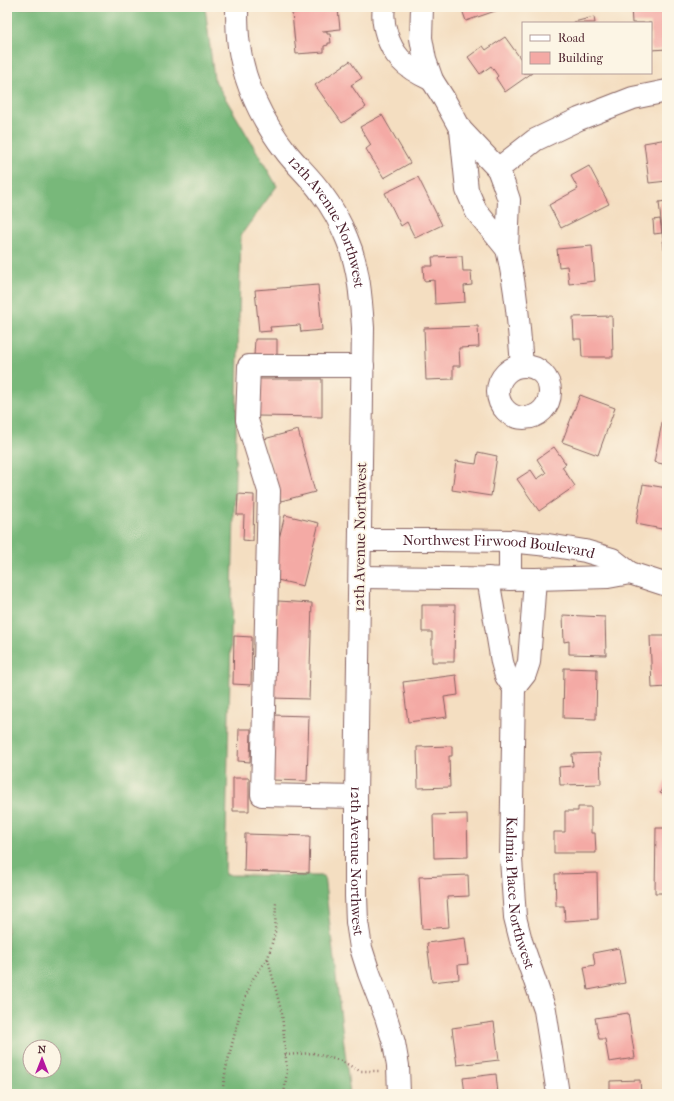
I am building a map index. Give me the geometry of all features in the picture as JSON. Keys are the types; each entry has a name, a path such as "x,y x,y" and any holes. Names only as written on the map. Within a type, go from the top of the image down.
{"street":[{"name":"12th Avenue Northwest","path":"236,7 239,45 244,70 254,100 270,129 287,153 323,194 347,238 354,259 361,302 363,366 356,797 357,922 361,948 394,1042 398,1066 399,1094"},
{"path":"384,7 383,21 395,52 406,64 432,80"},
{"path":"422,7 421,38 425,60 432,80 460,130 498,170 509,200 507,249 512,269 519,315 522,366"},
{"path":"498,170 535,140 578,119 633,98 667,91"},
{"path":"460,130 467,190 476,211 507,249"},
{"path":"356,797 262,795 268,491 247,420 249,366 363,366"},
{"name":"Northwest Firwood Boulevard","path":"360,540 510,541 548,545 585,551 612,559 630,573 667,585"},
{"path":"510,541 510,579 534,579 529,662 525,674 514,688"},
{"name":"Northwest Firwood Boulevard","path":"534,579 608,577 630,573"},
{"name":"Northwest Firwood Boulevard","path":"360,577 510,579"},
{"name":"Kalmia Place Northwest","path":"488,578 502,662 506,676 514,688 511,859 515,917 521,941 545,1010 558,1094"}],"path":[{"path":"222,1094 226,1068 241,1009 252,980 268,958 275,932 276,902"},
{"path":"268,958 282,1014 287,1071 284,1094"},
{"path":"285,1055 313,1053 341,1061 360,1071 382,1071 398,1066"}],"green space":[{"path":"7,7 205,7 214,79 277,186 241,235 225,875 324,876 350,1094 7,1094"}],"building":[{"path":"461,7 503,7 504,8 466,21"},
{"path":"631,7 667,7 667,49 652,50 652,22 632,22"},
{"path":"338,9 340,29 323,31 330,34 331,43 324,46 324,52 296,54 292,13"},
{"path":"594,17 595,22 574,22"},
{"path":"505,37 522,61 522,74 531,74 505,92 496,78 498,76 491,66 480,74 468,57 483,46 486,50"},
{"path":"350,61 362,78 351,85 366,107 342,123 315,85"},
{"path":"382,115 410,163 384,178 366,149 371,145 360,127"},
{"path":"667,139 667,181 649,183 644,143"},
{"path":"589,166 609,204 561,228 549,205 578,189 571,176"},
{"path":"418,177 442,225 415,238 407,222 401,226 385,193"},
{"path":"667,201 667,249 664,249 659,202"},
{"path":"660,219 662,233 654,234 653,220"},
{"path":"592,246 595,281 569,284 567,266 559,267 557,249"},
{"path":"462,256 463,271 471,271 472,285 464,286 465,302 435,304 434,280 424,281 423,266 433,266 432,257"},
{"path":"318,285 322,330 301,332 300,325 270,327 271,331 259,332 255,290"},
{"path":"612,316 613,357 582,357 581,339 574,339 573,317"},
{"path":"478,326 479,347 459,348 460,366 453,366 453,379 426,380 424,328"},
{"path":"255,339 277,339 277,356 254,356"},
{"path":"257,379 322,379 322,417 257,416"},
{"path":"580,395 615,408 598,455 562,442"},
{"path":"663,418 667,419 667,465 654,462"},
{"path":"298,430 315,492 281,501 264,439"},
{"path":"554,447 566,464 562,467 575,486 539,511 517,479 531,470 537,479 546,473 537,459"},
{"path":"478,452 497,456 491,496 452,490 456,461 476,464"},
{"path":"643,484 667,488 667,530 636,524"},
{"path":"238,494 254,495 253,541 243,540 244,515 237,515"},
{"path":"285,515 319,523 303,586 269,578"},
{"path":"278,601 312,603 309,699 271,698 276,655"},
{"path":"422,605 455,605 454,662 432,662 432,632 422,632"},
{"path":"563,615 605,617 606,655 569,654 569,641 564,642"},
{"path":"234,636 252,637 251,685 233,684"},
{"path":"650,636 667,636 667,687 652,688"},
{"path":"564,668 597,669 596,719 563,718"},
{"path":"456,675 458,695 444,697 447,717 408,722 403,682"},
{"path":"272,715 309,716 307,781 271,780"},
{"path":"239,729 251,729 250,762 238,761"},
{"path":"452,746 452,756 449,756 450,787 418,788 417,747"},
{"path":"600,753 601,784 560,785 559,767 573,766 572,754"},
{"path":"233,778 249,778 249,811 233,811"},
{"path":"667,778 667,796 660,793"},
{"path":"578,807 591,807 591,833 595,833 596,853 554,853 554,832 565,832 565,811 578,811"},
{"path":"467,814 468,857 434,858 433,815"},
{"path":"656,828 667,828 667,893 655,893"},
{"path":"245,834 310,836 309,873 244,871"},
{"path":"597,873 598,919 565,921 564,906 556,906 555,874"},
{"path":"468,875 469,896 447,897 449,927 422,929 419,877"},
{"path":"465,938 468,964 458,965 459,979 432,982 427,943"},
{"path":"619,948 625,983 588,990 584,967 595,965 593,953"},
{"path":"628,1013 635,1058 609,1062 605,1039 599,1039 595,1018"},
{"path":"494,1022 499,1060 457,1065 452,1028"},
{"path":"496,1074 498,1094 465,1094 463,1078"},
{"path":"640,1080 641,1094 610,1094 610,1081"}]}
